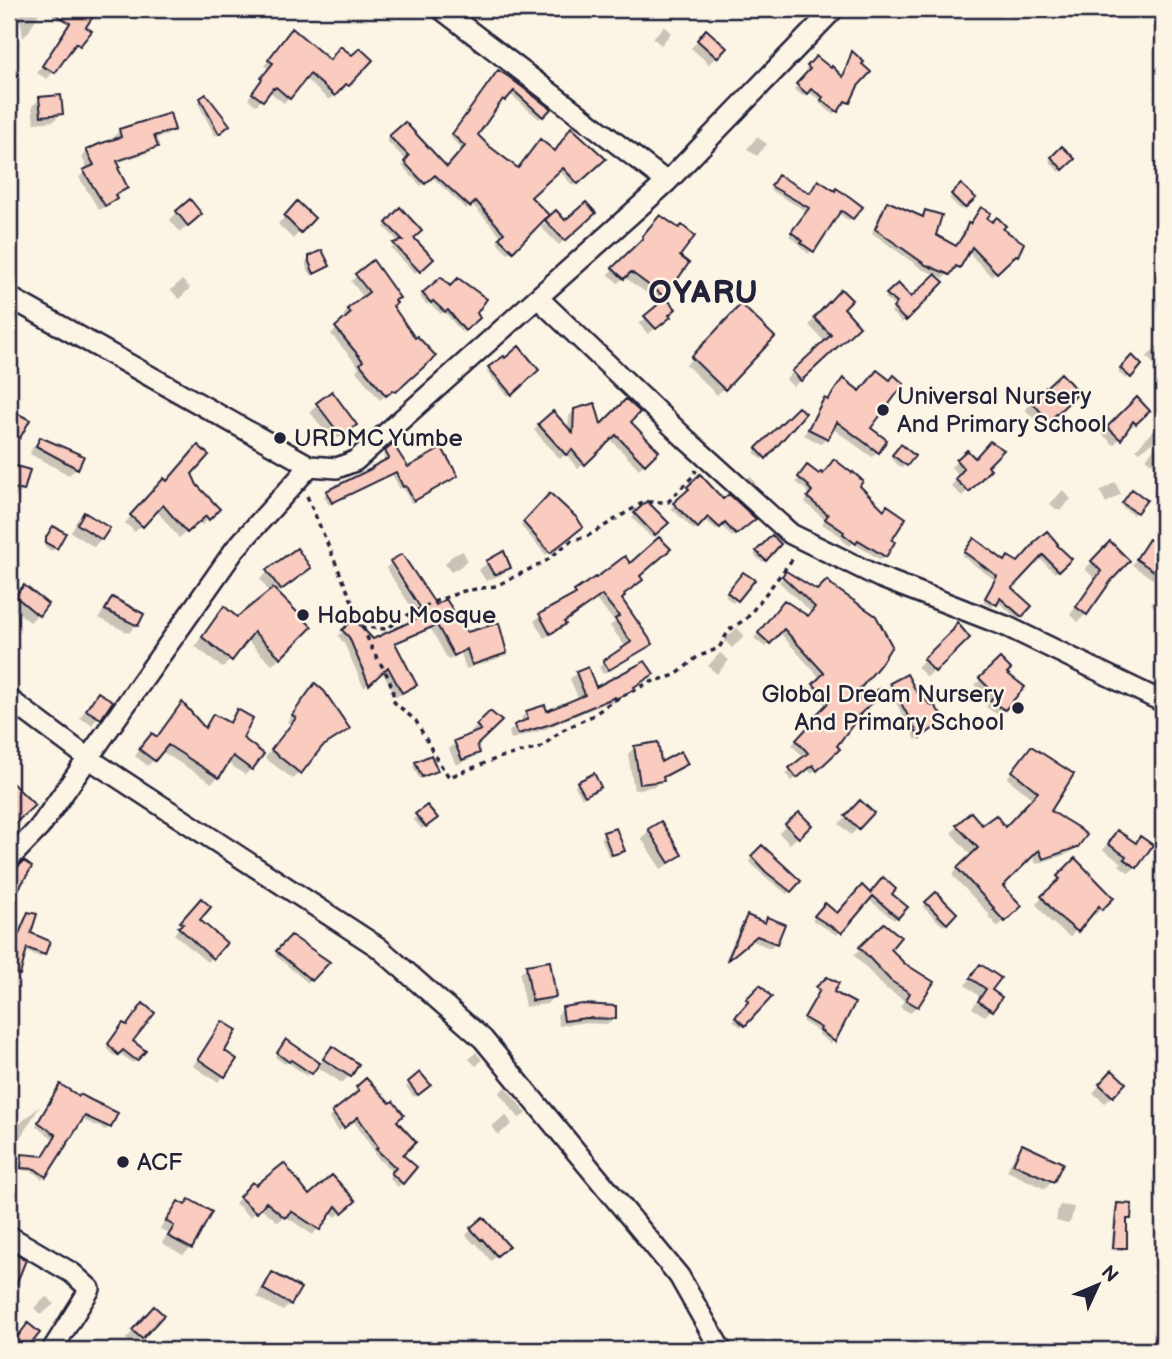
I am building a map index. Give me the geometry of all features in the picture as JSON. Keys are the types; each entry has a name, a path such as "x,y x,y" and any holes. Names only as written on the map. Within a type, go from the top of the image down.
{"street":[{"path":"441,9 667,182"},
{"path":"9,297 310,466 337,468 355,461 667,182 834,9"},
{"path":"538,298 700,452 791,534 879,577 1008,627 1163,702"},
{"path":"9,859 39,828 236,548 310,466"},
{"path":"9,699 88,758 377,947 483,1039 679,1276 721,1350"},
{"path":"9,1236 72,1273 90,1289 52,1350"}],"path":[{"path":"363,627 386,629 408,615 464,590 496,586 546,562 572,540 586,537 644,502 668,502 694,475 700,452"},
{"path":"310,466 307,497 363,627 393,686 394,702 416,721 449,777 502,757 540,748 611,702 648,683 676,675 697,657 719,648 729,630 747,618 806,542"}],"building":[{"path":"46,9 98,9 86,27 92,31 80,46 76,43 55,73 42,66 70,23"},
{"path":"292,28 330,60 340,46 352,55 360,48 373,60 349,86 346,84 335,96 310,74 290,99 276,87 263,101 252,93 273,63 268,60"},
{"path":"706,29 727,48 717,58 697,40"},
{"path":"852,51 871,72 858,86 850,103 845,101 838,112 811,89 807,94 796,84 810,69 807,66 816,56 843,77"},
{"path":"498,70 551,109 543,117 514,91 505,101 503,99 478,135 489,146 518,168 540,139 555,151 571,127 606,159 578,184 563,168 531,197 549,215 513,252 499,238 504,233 476,201 470,207 435,175 425,184 404,162 409,156 389,136 405,122 447,167 465,146 452,134"},
{"path":"206,94 230,125 219,134 200,98"},
{"path":"61,95 63,114 41,116 39,97"},
{"path":"170,113 175,130 154,136 158,147 117,161 128,188 115,195 117,199 105,206 83,170 94,165 86,150 121,137 119,129"},
{"path":"1062,146 1075,159 1063,170 1051,157"},
{"path":"778,175 810,193 818,180 835,191 836,188 863,207 853,219 840,212 814,252 791,232 809,208 771,186"},
{"path":"961,184 976,198 965,208 951,194"},
{"path":"190,199 202,214 188,226 176,211"},
{"path":"297,201 315,218 301,233 284,216"},
{"path":"887,201 923,217 925,210 942,215 936,235 956,246 968,223 970,224 981,207 991,213 987,218 992,222 997,217 1006,226 1003,229 1024,243 1018,256 997,273 972,247 960,268 956,266 950,275 926,265 875,229"},
{"path":"586,202 596,213 565,241 545,220 556,210 565,220"},
{"path":"400,207 422,231 414,238 434,259 420,272 393,243 403,240 386,223"},
{"path":"660,215 679,228 682,225 695,236 680,256 689,263 665,297 631,272 624,279 612,268 643,238"},
{"path":"322,250 330,266 314,274 309,256"},
{"path":"373,260 400,298 395,300 397,303 393,306 415,338 417,336 436,356 396,392 393,390 386,396 360,364 363,361 335,327 351,313 347,309 369,292 355,274"},
{"path":"935,274 944,282 906,321 893,308 897,303 886,294 898,283 911,297"},
{"path":"441,277 450,286 458,278 487,299 477,313 480,318 465,331 448,310 445,312 433,301 431,303 422,293"},
{"path":"841,289 852,300 844,308 860,326 801,381 792,371 831,335 814,318"},
{"path":"666,298 676,309 669,315 671,317 656,329 644,316"},
{"path":"741,304 775,337 725,390 691,357"},
{"path":"519,346 539,370 512,395 488,367"},
{"path":"1132,355 1142,365 1131,378 1120,368"},
{"path":"877,370 890,380 894,375 904,384 871,428 887,440 879,453 837,422 828,439 808,429 824,398 828,400 843,378 860,391"},
{"path":"1061,373 1079,393 1049,421 1031,401"},
{"path":"332,391 357,425 341,436 316,403"},
{"path":"1137,397 1150,411 1136,424 1133,421 1121,440 1107,427"},
{"path":"626,399 640,412 631,422 659,451 645,465 616,435 585,465 572,450 566,455 538,424 553,411 573,433 574,409 595,403 601,424"},
{"path":"798,407 806,413 766,459 756,448"},
{"path":"9,409 30,420 20,438 9,431"},
{"path":"40,437 84,456 78,469 36,446"},
{"path":"990,441 1004,450 988,466 991,469 969,492 955,479 964,469 956,460 967,450 975,458"},
{"path":"393,444 408,467 442,448 458,476 414,501 396,472 332,503 326,491 389,458 385,451"},
{"path":"901,444 915,456 907,466 892,455"},
{"path":"198,445 209,455 192,474 197,485 220,509 209,520 206,516 187,533 163,505 143,527 130,515 164,478 167,481"},
{"path":"834,459 863,481 860,486 884,510 887,505 906,518 892,540 895,542 886,557 858,540 856,544 825,519 828,515 807,497 812,491 798,477 807,465 823,474"},
{"path":"9,464 30,470 24,491 9,487"},
{"path":"700,474 723,499 729,494 756,519 736,535 725,523 720,528 708,517 698,528 673,503 689,489 687,487"},
{"path":"1132,489 1147,500 1137,513 1122,503"},
{"path":"550,493 583,527 550,553 523,522"},
{"path":"647,501 669,523 655,535 634,513"},
{"path":"84,512 110,528 102,540 77,524"},
{"path":"53,526 66,533 57,549 46,543 46,537"},
{"path":"1047,531 1072,559 1059,571 1043,555 1012,588 1032,606 1022,617 1000,598 997,605 985,598 997,576 964,552 974,538 1005,561 1008,556 1018,562"},
{"path":"772,535 781,544 766,561 756,551"},
{"path":"659,537 671,549 640,576 643,580 624,594 622,599 653,644 609,670 603,661 631,642 615,619 619,616 602,595 550,634 539,614 576,594 574,591 625,556 630,563"},
{"path":"1149,539 1163,548 1163,577 1136,559"},
{"path":"1110,541 1130,561 1111,581 1087,615 1076,607 1101,571 1091,561"},
{"path":"297,548 311,568 281,590 266,570"},
{"path":"504,551 511,568 494,575 486,561"},
{"path":"402,554 436,605 446,599 467,632 499,623 507,653 472,665 467,649 454,656 437,625 395,643 417,685 402,693 388,667 369,685 349,637 342,630 354,619 373,639 425,615 390,561"},
{"path":"786,571 817,590 827,580 876,616 892,646 859,690 863,694 859,700 879,689 882,694 859,715 837,746 840,749 817,771 813,765 797,778 789,768 808,753 796,740 830,701 813,684 824,673 784,629 770,644 758,633 784,600 808,616 815,607 782,576"},
{"path":"743,572 755,580 738,601 727,592"},
{"path":"24,585 48,604 39,616 15,596"},
{"path":"273,588 312,627 281,658 254,632 232,661 202,637 224,606 237,617"},
{"path":"112,597 144,614 138,626 105,610"},
{"path":"957,622 970,638 935,672 923,659 953,630"},
{"path":"1000,658 1011,669 1007,673 1025,687 1005,710 990,701 995,694 979,678"},
{"path":"645,661 654,674 634,687 635,689 551,724 518,734 514,725 528,719 526,711 545,705 547,711 585,695 576,672 588,667 596,687"},
{"path":"907,674 916,691 934,705 945,720 920,738 890,683"},
{"path":"315,683 324,691 350,729 322,747 301,774 271,750 296,718 292,715"},
{"path":"98,692 113,701 101,719 86,710"},
{"path":"182,702 205,728 213,714 230,723 237,709 253,718 243,738 264,754 252,770 233,756 219,778 168,745 155,761 139,749 152,733 157,737"},
{"path":"490,711 502,721 477,745 480,753 462,760 454,741 481,730 476,725"},
{"path":"658,742 661,762 681,751 688,764 663,777 664,781 640,784 634,746"},
{"path":"1031,746 1074,774 1051,811 1087,835 1078,847 1043,859 1039,850 1003,886 1022,906 1005,922 957,868 978,848 956,825 971,812 982,825 996,815 1005,827 1038,792 1012,771"},
{"path":"431,755 438,771 422,777 415,762"},
{"path":"594,773 601,787 585,796 577,782"},
{"path":"9,780 35,805 9,829"},
{"path":"860,800 874,813 859,829 845,816"},
{"path":"427,805 438,818 426,827 415,814"},
{"path":"799,812 812,825 799,838 785,824"},
{"path":"661,821 682,855 669,863 648,829"},
{"path":"616,828 625,851 612,855 603,832"},
{"path":"1117,830 1136,843 1140,836 1153,845 1137,868 1124,859 1126,856 1108,844"},
{"path":"762,845 801,881 791,892 751,856"},
{"path":"1075,858 1114,898 1102,910 1099,906 1078,932 1056,914 1041,896 1060,879 1057,876"},
{"path":"24,861 32,867 9,905 9,873"},
{"path":"883,877 896,889 892,894 908,907 898,918 873,896 842,933 814,916 825,903 837,913 862,885 870,893"},
{"path":"936,892 957,913 947,924 925,902"},
{"path":"201,898 211,907 200,920 227,943 213,959 178,927"},
{"path":"28,912 37,914 31,933 50,941 45,955 27,948 20,975 9,972 9,958"},
{"path":"747,915 765,923 767,917 785,924 777,944 757,936 727,961"},
{"path":"884,923 901,937 891,949 904,963 934,982 918,1007 906,1000 910,993 891,981 859,947"},
{"path":"291,935 330,962 312,981 276,951"},
{"path":"550,961 556,997 532,1001 526,965"},
{"path":"980,964 1001,978 992,990 1002,997 993,1011 978,1001 986,989 970,978"},
{"path":"827,977 839,983 834,992 855,1003 835,1042 820,1030 821,1028 804,1018 820,990 816,987"},
{"path":"760,985 772,997 745,1026 735,1017 749,1001 746,999"},
{"path":"143,1003 155,1013 133,1041 146,1051 137,1061 123,1050 118,1055 108,1044 123,1023 127,1025"},
{"path":"583,1004 616,1006 616,1019 586,1018 564,1021 562,1007"},
{"path":"222,1021 237,1030 225,1051 237,1059 225,1077 198,1059"},
{"path":"286,1039 320,1063 312,1074 277,1053"},
{"path":"332,1046 359,1064 351,1077 323,1059"},
{"path":"1112,1070 1126,1083 1113,1097 1099,1084"},
{"path":"420,1072 431,1085 418,1095 408,1082"},
{"path":"366,1078 390,1103 393,1101 404,1115 397,1121 416,1142 403,1155 417,1167 403,1184 391,1173 396,1168 376,1149 378,1147 358,1117 344,1128 332,1112 359,1091 356,1087"},
{"path":"60,1084 79,1096 80,1094 118,1113 111,1128 85,1116 46,1177 35,1169 21,1168 22,1154 43,1156 56,1135 38,1122"},
{"path":"1022,1144 1063,1163 1054,1182 1013,1164"},
{"path":"284,1163 309,1195 332,1175 356,1201 342,1213 336,1206 320,1230 291,1211 285,1218 266,1202 257,1213 239,1197 252,1182 256,1185"},
{"path":"189,1199 212,1212 192,1249 168,1236 174,1226 166,1221 178,1201 185,1205"},
{"path":"1117,1203 1132,1204 1131,1219 1127,1219 1127,1248 1113,1248"},
{"path":"483,1217 509,1246 497,1256 470,1228"},
{"path":"9,1250 26,1260 9,1302"},
{"path":"272,1272 301,1288 291,1305 263,1289"},
{"path":"154,1306 164,1315 142,1339 132,1330"},
{"path":"28,1323 40,1333 26,1350 9,1350 9,1348"}],"place":[{"name":"Universal Nursery And Primary School","path":"883,410"},
{"name":"URDMC Yumbe","path":"280,438"},
{"name":"Hababu Mosque","path":"303,615"},
{"name":"Global Dream Nursery And Primary School","path":"1018,708"},
{"name":"ACF","path":"123,1162"}],"district":[{"name":"OYARU","path":"704,293"}]}
